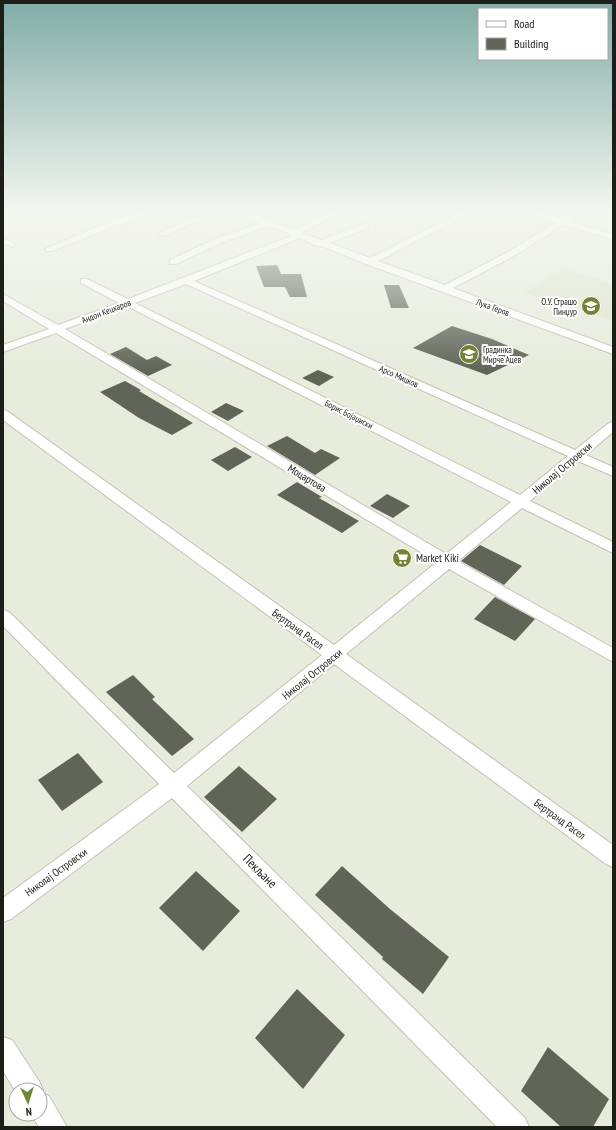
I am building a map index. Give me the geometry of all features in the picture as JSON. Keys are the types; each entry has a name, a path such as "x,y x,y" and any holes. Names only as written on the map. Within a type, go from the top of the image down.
{"street":[{"name":"Андон Кецкаров","path":"3,349 186,281 225,265"},
{"name":"Лука Геров","path":"377,265 613,351"},
{"path":"445,289 491,265"},
{"name":"Борис Бојаџиски","path":"84,281 613,548"},
{"name":"Арсо Мицков","path":"186,281 613,472"},
{"name":"Моцартова","path":"4,299 447,561 613,656"},
{"name":"Бертранд Расел","path":"3,414 334,656 613,857"},
{"name":"Николај Островски","path":"3,911 174,786 613,426"},
{"name":"Пекљане","path":"3,616 516,1127"},
{"path":"3,1049 25,1082"},
{"path":"48,1118 54,1127"}],"shaded area":[{"name":"О.У. Страшо Пинџур","path":"562,268 613,284 613,320 525,293"}],"building":[{"path":"277,265 281,274 301,274 307,297 290,297 285,287 264,287 256,266"},
{"path":"384,285 399,285 409,308 391,308"},
{"name":"Градинка Мирче Ацев","path":"452,326 492,339 529,355 487,375 413,348"},
{"path":"126,347 147,360 156,356 172,365 148,376 110,354"},
{"path":"318,370 334,377 319,386 302,378"},
{"path":"125,381 193,423 172,435 139,418 100,392"},
{"path":"226,403 244,411 228,421 211,412"},
{"path":"287,436 315,453 321,449 340,458 315,475 267,446"},
{"path":"235,447 252,457 228,471 211,460"},
{"path":"297,482 322,497 319,498 359,521 342,533 277,495"},
{"path":"387,494 410,506 393,518 370,506"},
{"path":"480,545 522,566 504,585 461,561"},
{"path":"495,597 535,619 515,641 474,619"},
{"path":"133,675 155,697 152,699 194,739 172,756 106,692"},
{"path":"78,753 103,782 62,811 38,780"},
{"path":"239,766 277,799 242,832 204,797"},
{"path":"342,866 390,909 449,957 423,994 382,959 383,957 315,895"},
{"path":"196,871 240,911 203,951 159,908"},
{"path":"297,989 345,1035 303,1089 255,1038"},
{"path":"548,1047 609,1099 593,1127 561,1127 521,1091"}],"place":[{"name":"О.У. Страшо Пинџур","path":"591,306"},
{"name":"Градинка Мирче Ацев","path":"469,354"},
{"name":"Market Kiki","path":"402,558"}]}
